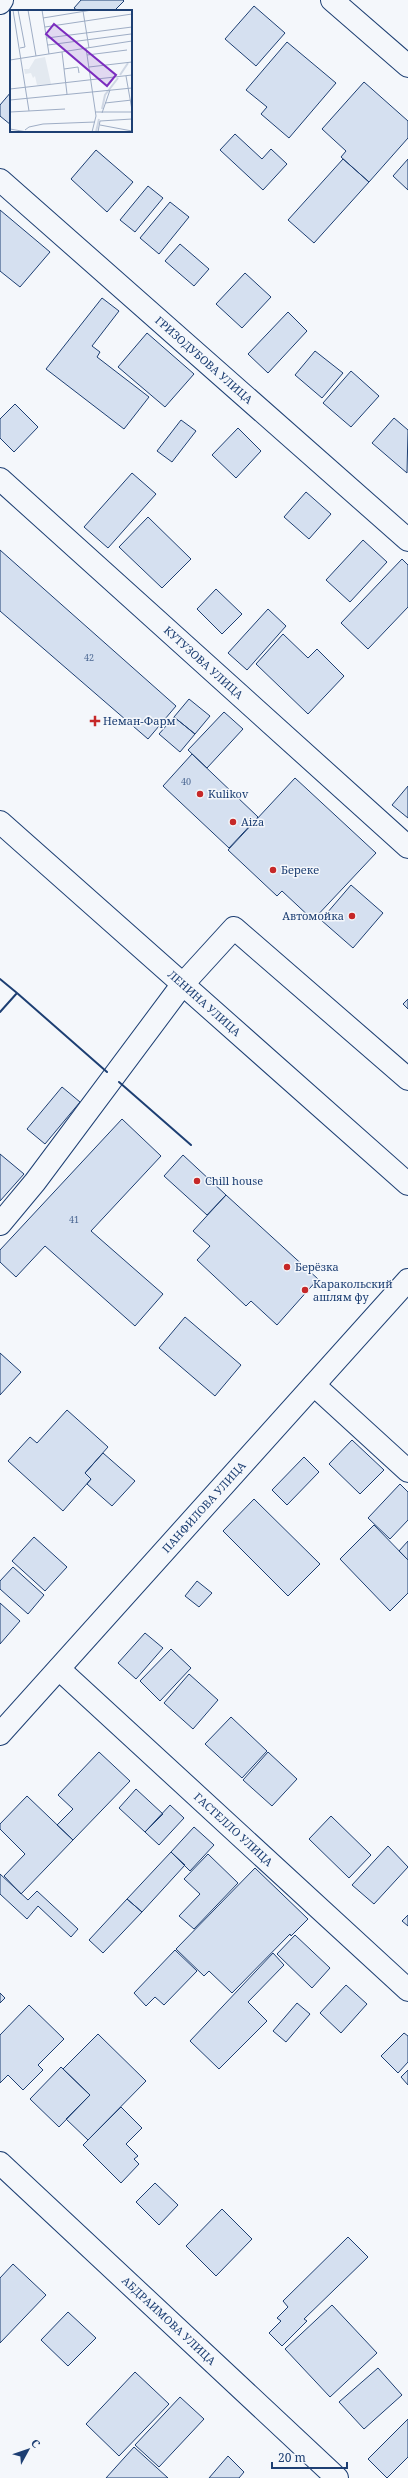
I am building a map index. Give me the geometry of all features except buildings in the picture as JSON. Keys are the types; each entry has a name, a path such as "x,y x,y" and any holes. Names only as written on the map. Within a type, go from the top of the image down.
{"street":[{"path":"332,0 408,66"},
{"name":"ГРИЗОДУБОВА УЛИЦА","path":"0,180 408,540"},
{"name":"КУТУЗОВА УЛИЦА","path":"0,479 408,847"},
{"name":"ЛЕНИНА УЛИЦА","path":"0,822 408,1184"},
{"path":"0,1224 35,1182 182,985 234,928 408,1079"},
{"name":"ПАНФИЛОВА УЛИЦА","path":"0,1734 408,1280"},
{"path":"314,1385 408,1471"},
{"name":"ГАСТЕЛЛО УЛИЦА","path":"58,1669 408,1990"},
{"name":"АБДРАИМОВА УЛИЦА","path":"0,2163 336,2478"}],"wall":[{"path":"0,979 17,993 0,1012"},
{"path":"17,993 107,1072"},
{"path":"119,1082 191,1145"}],"place":[{"name":"Неман-Фарм","path":"95,721"},
{"name":"Kulikov","path":"200,794"},
{"name":"Aiza","path":"233,822"},
{"name":"Береке","path":"273,870"},
{"name":"Автомойка","path":"352,916"},
{"name":"Chill house","path":"197,1181"},
{"name":"Берёзка","path":"287,1267"},
{"name":"Каракольский ашлям фу","path":"305,1290"}]}
